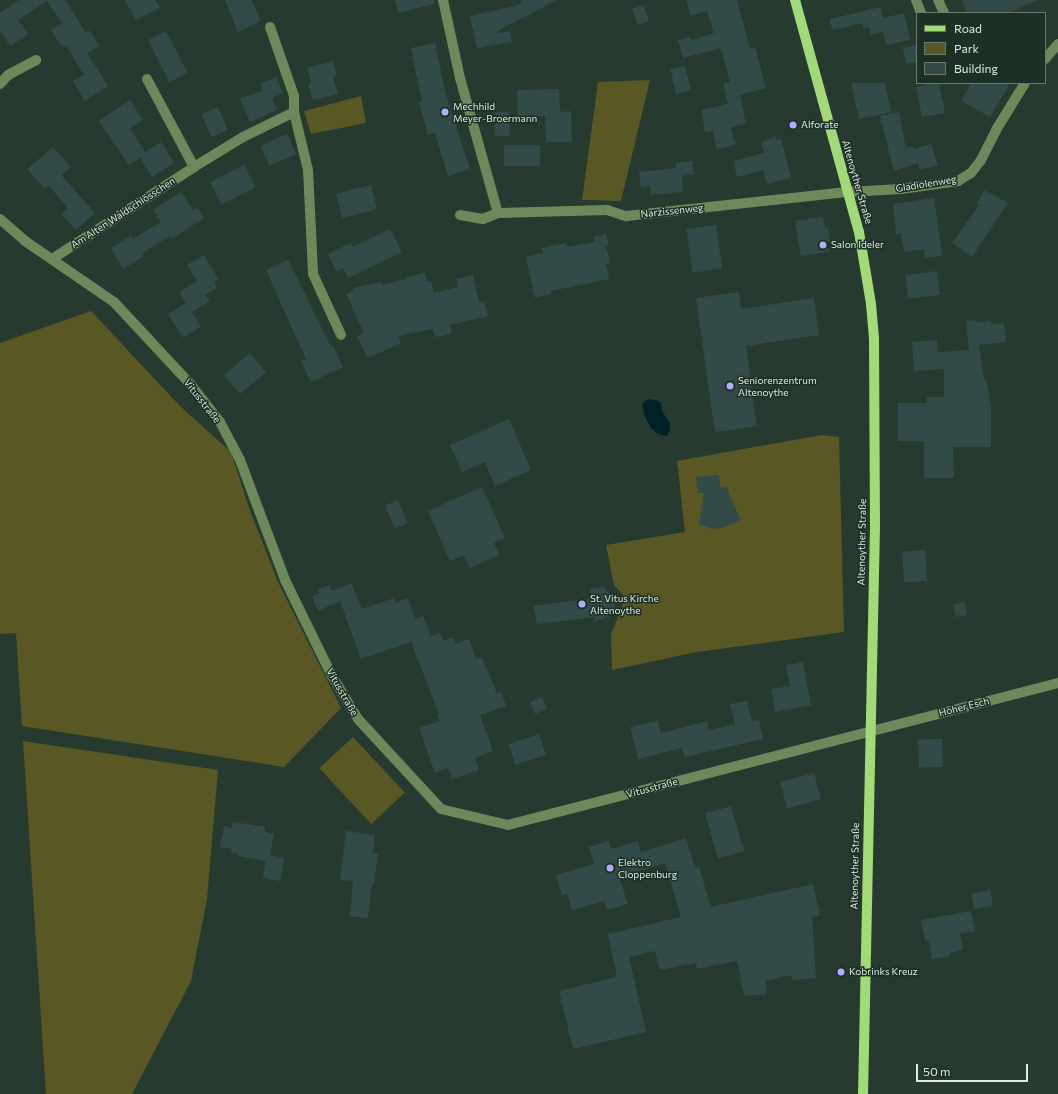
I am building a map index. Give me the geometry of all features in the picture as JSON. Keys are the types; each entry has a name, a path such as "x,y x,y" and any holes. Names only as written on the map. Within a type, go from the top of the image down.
{"main road":[{"name":"Altenoyther Straße","path":"795,0 866,264 874,339 875,519 863,1094"}],"street":[{"path":"443,0 460,78 498,213"},
{"path":"916,0 921,12"},
{"path":"938,0 944,12"},
{"path":"270,27 294,96 294,112 308,170 314,274 341,334"},
{"path":"1046,58 1058,44"},
{"path":"0,84 8,74 36,60"},
{"path":"147,79 194,167"},
{"name":"Gladiolenweg","path":"847,192 901,189 958,181 971,173 981,160 996,130 1024,84"},
{"name":"Am Alten Waldschlösschen","path":"52,259 243,137 294,112"},
{"name":"Narzissenweg","path":"460,215 483,219 498,213 607,210 626,216 847,192"},
{"name":"Vitusstraße","path":"0,219 25,241 114,302 191,385 220,422 240,460 285,580 332,676 358,719 441,809 508,825 871,730"},
{"name":"Hoher Esch","path":"871,730 1058,683"}],"green space":[{"path":"650,80 621,201 582,200 598,82"},
{"path":"361,96 366,123 311,134 304,111"},
{"path":"91,311 181,407 231,452 249,508 278,582 341,708 284,767 22,726 16,633 0,634 0,343"},
{"path":"821,435 839,437 844,632 697,652 612,670 611,634 622,607 623,595 614,585 606,545 685,532 677,461"},
{"path":"353,737 405,793 371,824 319,768"},
{"path":"23,741 218,770 207,899 191,981 132,1094 46,1094"}],"water":[{"path":"648,399 656,400 661,403 662,411 670,423 670,430 667,436 658,434 651,428 645,417 642,404"}],"building":[{"path":"19,0 65,0 86,33 89,30 99,46 87,53 108,86 85,101 73,81 84,75 66,45 62,47 51,30 62,23 47,1 18,20 28,34 10,46 0,31 0,13"},
{"path":"125,0 155,0 160,8 136,20"},
{"path":"225,0 251,0 261,21 238,32"},
{"path":"395,0 434,0 434,4 398,13"},
{"path":"522,0 557,0 497,31 498,33 510,31 512,42 477,48 470,16 519,5"},
{"path":"686,0 737,0 750,48 755,47 766,88 740,95 746,124 731,127 735,145 717,149 713,131 705,132 701,110 728,104 723,83 730,82 721,48 683,58 678,40 690,37 691,40 714,33 707,11 691,16"},
{"path":"962,0 1038,0 1010,12 967,12"},
{"path":"643,5 649,21 638,25 632,9"},
{"path":"881,7 883,18 904,13 910,40 886,45 883,32 871,35 869,27 863,29 862,23 832,30 830,19"},
{"path":"166,31 187,73 170,82 148,40"},
{"path":"435,43 446,95 470,169 448,176 435,133 428,135 419,102 422,102 411,48"},
{"path":"916,45 916,62 906,64 903,48"},
{"path":"333,61 337,76 333,77 338,94 313,100 308,84 311,83 307,68"},
{"path":"685,66 691,90 676,94 670,70"},
{"path":"276,77 283,93 272,98 277,110 250,122 240,99 263,90 260,84"},
{"path":"851,83 885,83 891,112 859,119"},
{"path":"939,84 945,113 922,117 916,87"},
{"path":"970,84 1009,84 990,117 961,101"},
{"path":"559,89 560,112 571,111 572,142 546,142 545,116 518,117 517,90"},
{"path":"130,100 143,120 130,128 145,152 161,142 174,163 152,177 140,158 129,165 99,121"},
{"path":"218,107 228,130 211,137 201,114"},
{"path":"509,112 510,136 495,137 494,113"},
{"path":"899,112 906,148 913,146 914,149 931,144 938,165 920,170 918,163 894,171 880,116"},
{"path":"287,134 296,154 269,166 261,146"},
{"path":"775,137 776,140 781,139 791,178 767,184 763,170 737,177 733,161 764,153 761,142"},
{"path":"504,145 540,145 540,166 504,166"},
{"path":"53,147 71,167 61,175 95,213 76,230 62,214 68,208 48,185 44,188 27,169"},
{"path":"692,161 694,174 682,176 683,192 651,195 650,186 641,187 639,172 676,168 676,163"},
{"path":"244,165 255,187 221,205 210,182"},
{"path":"371,185 377,209 342,218 336,194"},
{"path":"984,190 1008,203 972,257 952,243 979,205 977,203"},
{"path":"181,192 193,210 197,207 204,218 172,239 170,236 142,253 144,256 123,269 111,248 131,236 133,239 161,222 153,210"},
{"path":"934,198 942,256 925,258 924,249 904,252 901,233 896,234 893,204"},
{"path":"823,217 825,228 828,228 830,242 827,242 829,252 801,256 795,221"},
{"path":"716,225 722,269 692,273 686,229"},
{"path":"390,229 402,252 348,278 343,268 336,271 328,254 351,243 353,247"},
{"path":"606,234 609,246 606,246 610,263 606,264 609,279 551,291 551,294 535,298 526,257 543,253 542,248 566,243 567,247 595,242 594,237"},
{"path":"204,255 218,279 214,282 217,288 205,295 210,301 192,312 179,292 197,281 187,265"},
{"path":"288,260 331,347 333,346 343,367 311,382 301,361 306,359 266,270"},
{"path":"937,271 940,295 908,299 905,275"},
{"path":"425,273 427,282 431,281 434,293 458,287 456,279 473,275 479,302 484,301 488,316 450,325 452,334 435,337 433,329 398,336 401,343 368,358 357,336 364,333 346,294 354,291 353,288 380,282 382,285 406,279 406,277"},
{"name":"Seniorenzentrum Altenoythe","path":"739,292 741,309 814,298 819,335 746,346 757,426 715,432 696,298"},
{"path":"186,303 201,327 183,338 168,314"},
{"path":"976,320 976,323 991,321 991,324 1004,323 1006,342 979,345 984,379 986,380 991,407 991,447 953,447 954,478 924,478 924,441 898,441 898,403 927,403 927,397 944,397 944,369 914,371 912,342 937,340 938,352 969,350 966,321"},
{"path":"250,353 266,372 240,394 224,375"},
{"path":"509,419 531,470 495,486 485,462 462,472 450,445"},
{"path":"719,475 720,488 728,487 729,494 741,520 726,527 714,529 699,525 704,493 698,493 696,477"},
{"path":"482,487 505,538 494,543 499,555 470,568 464,555 450,561 428,511"},
{"path":"398,500 408,523 395,528 385,505"},
{"path":"925,550 927,581 904,583 902,552"},
{"path":"351,583 362,609 394,598 395,603 408,598 415,619 423,616 431,636 440,633 443,641 453,637 456,644 469,639 476,659 482,657 497,694 501,692 506,706 480,715 493,751 475,758 479,770 452,779 449,768 435,773 419,728 440,721 437,714 439,714 411,642 361,659 340,601 318,611 312,596 319,593 318,590 329,585 332,591"},
{"name":"St. Vitus Kirche Altenoythe","path":"603,587 615,601 614,610 607,618 594,621 594,617 537,624 534,606 592,598 590,589"},
{"path":"964,602 967,615 956,617 953,604"},
{"path":"803,662 811,705 775,712 771,689 790,686 786,665"},
{"path":"542,697 547,709 535,714 530,702"},
{"path":"747,701 752,721 759,720 763,739 685,757 682,748 638,759 630,727 658,721 661,733 707,721 709,730 735,724 730,704"},
{"path":"539,734 546,755 515,765 509,744"},
{"path":"942,739 943,767 919,768 918,740"},
{"path":"814,773 821,799 787,808 780,782"},
{"path":"731,806 744,851 718,859 705,813"},
{"path":"233,822 265,827 265,832 274,834 270,855 284,858 280,881 263,878 266,861 238,856 239,854 231,853 232,849 220,847 224,826 232,828"},
{"path":"346,831 375,835 373,853 378,854 374,884 372,884 368,918 350,916 353,881 340,880"},
{"path":"686,838 695,868 699,867 711,907 813,884 820,916 812,917 816,978 792,980 791,975 765,981 767,994 744,996 737,961 697,969 696,963 660,970 655,951 629,957 646,1032 573,1049 559,991 617,977 608,934 681,917 665,863 619,877 628,904 607,910 604,901 572,910 567,894 562,895 556,875 594,864 589,847 609,841 611,849 638,841 641,852"},
{"path":"990,890 993,906 974,909 971,894"},
{"path":"971,911 975,931 960,934 963,950 950,953 950,956 932,959 929,940 925,941 921,920"}],"place":[{"name":"Mechhild Meyer-Broermann","path":"445,112"},
{"name":"Alforate","path":"793,125"},
{"name":"Salon Ideler","path":"823,245"},
{"name":"Seniorenzentrum Altenoythe","path":"730,386"},
{"name":"St. Vitus Kirche Altenoythe","path":"582,604"},
{"name":"Elektro Cloppenburg","path":"610,868"},
{"name":"Kobrinks Kreuz","path":"841,972"}]}
